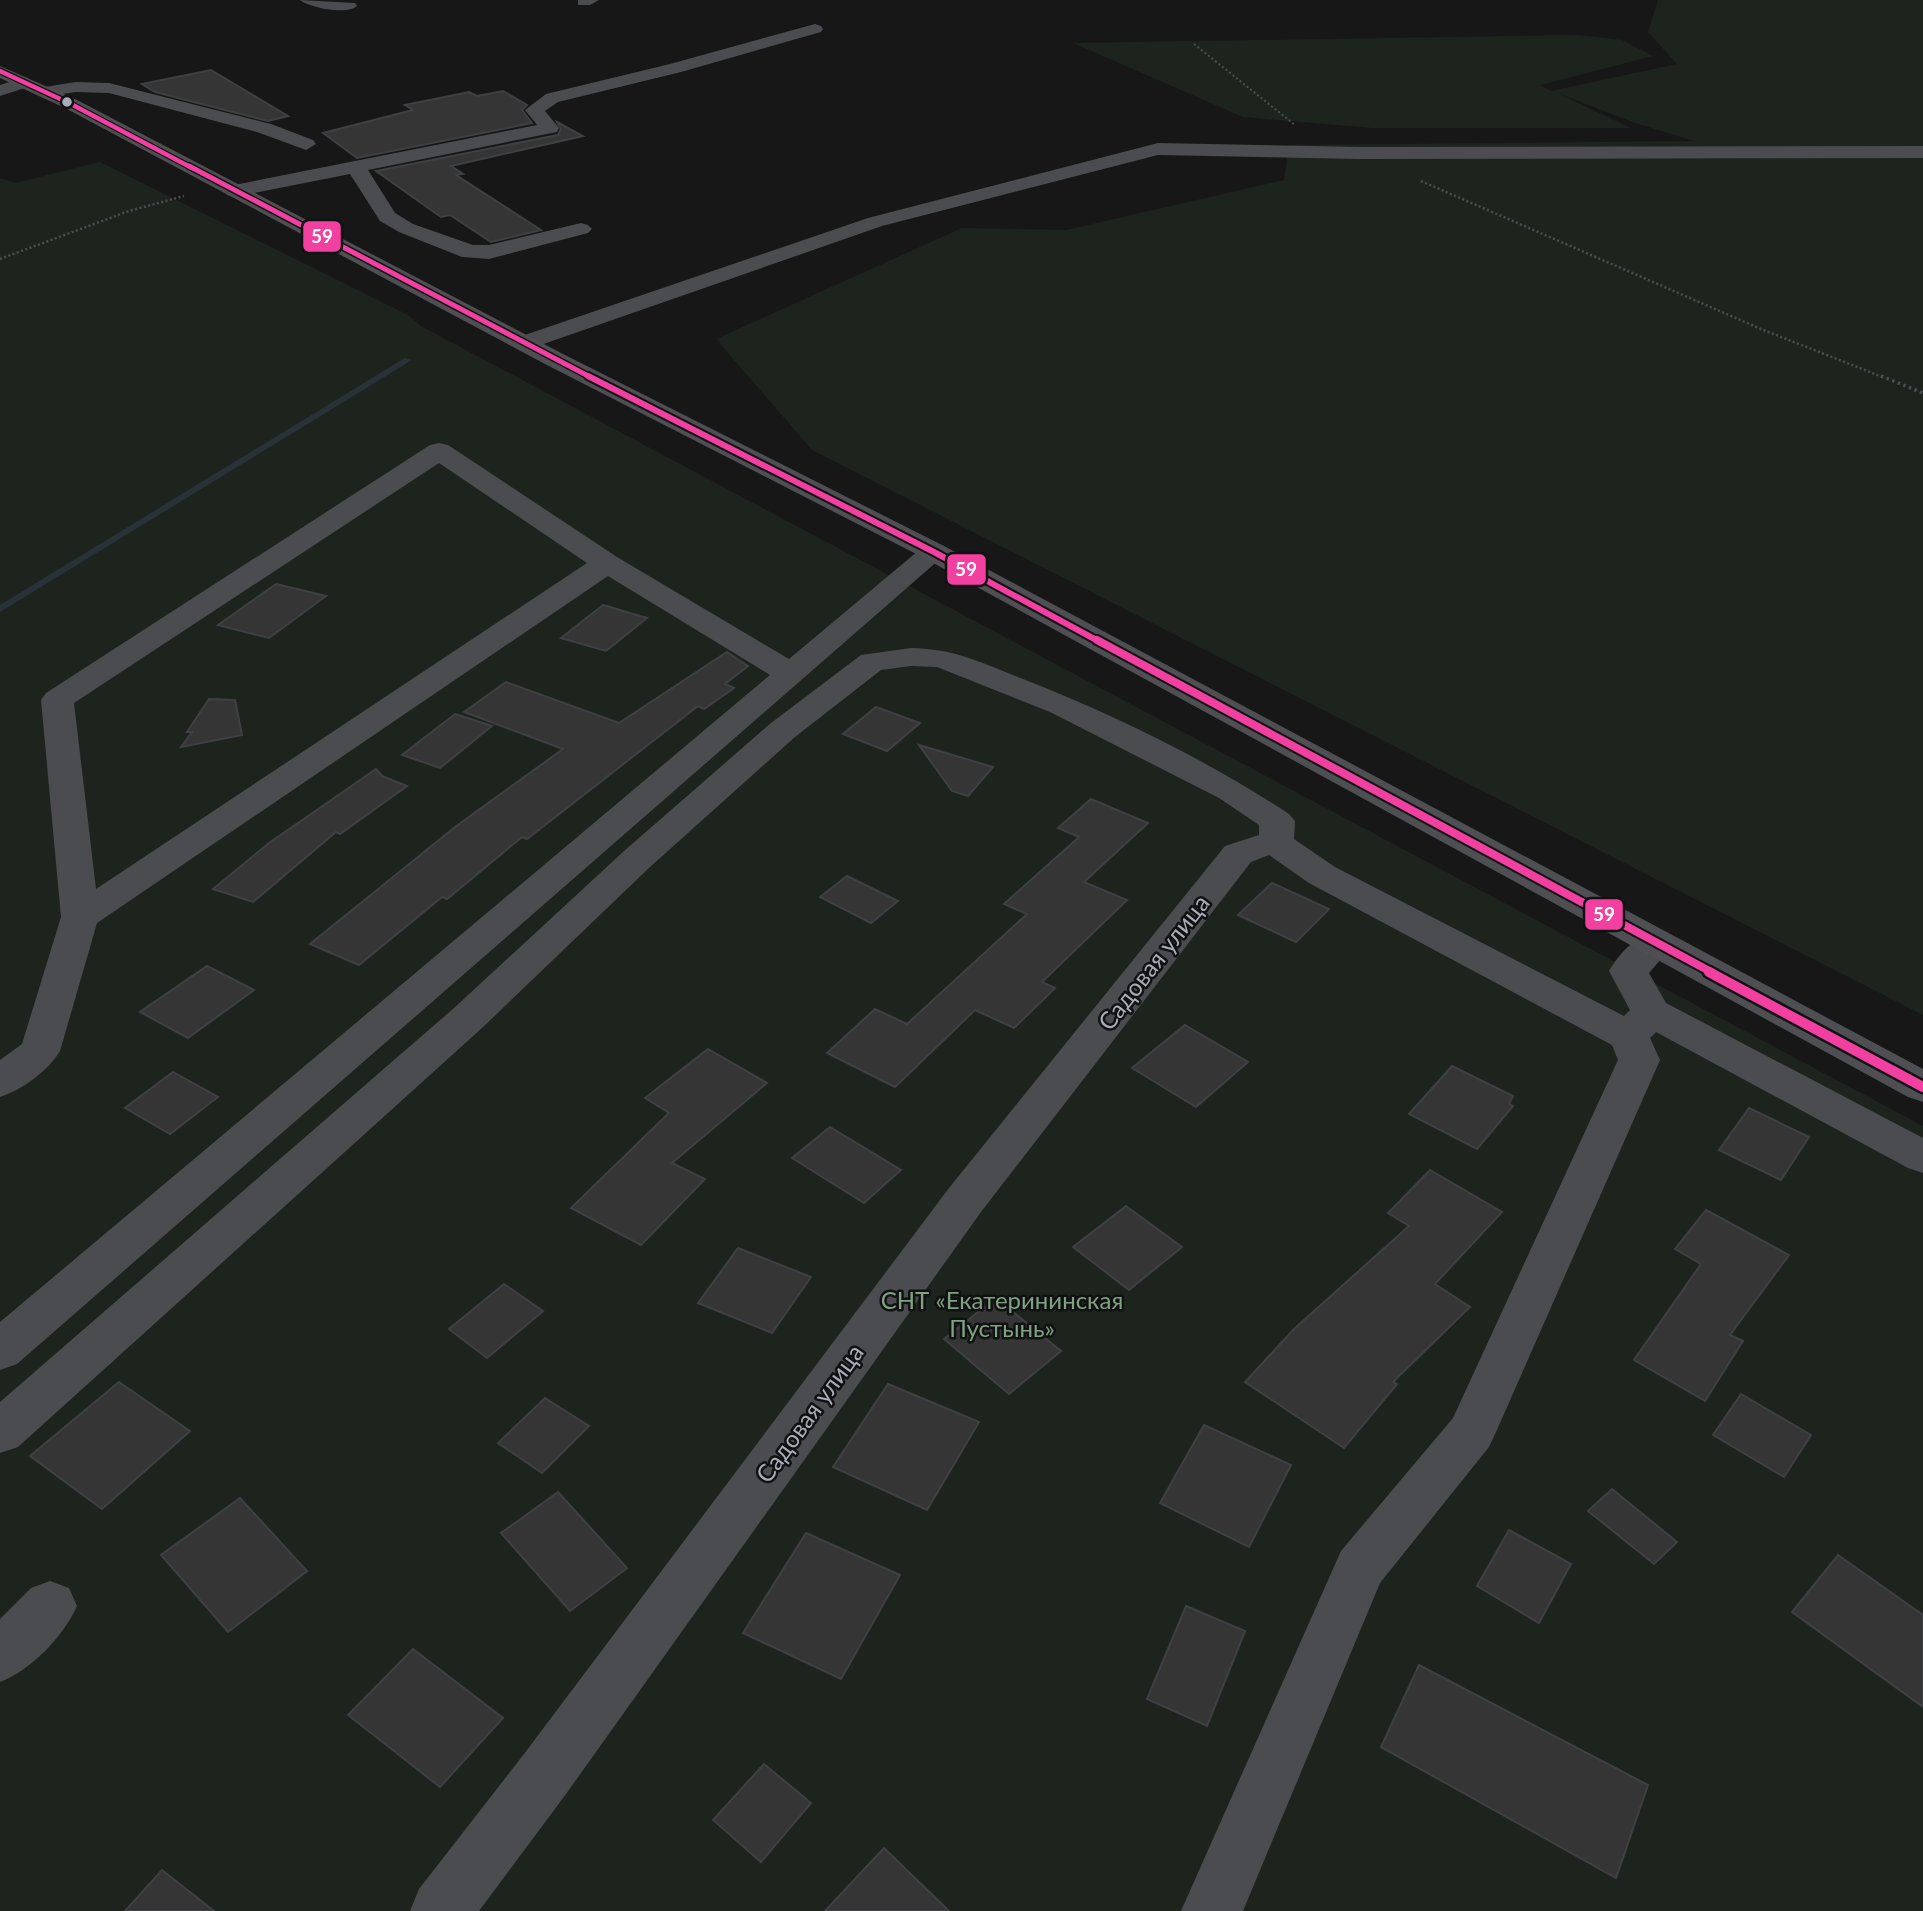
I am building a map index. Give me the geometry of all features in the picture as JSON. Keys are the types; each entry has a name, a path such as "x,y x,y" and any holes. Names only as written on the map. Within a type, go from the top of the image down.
{"main road":[{"path":"0,71 934,552 1923,1087"}],"street":[{"path":"308,0 349,6"},
{"path":"229,188 356,167 550,128 534,110 552,98 676,68 815,29"},
{"path":"0,91 25,82"},
{"path":"45,92 75,87 109,88 264,128 306,144"},
{"path":"524,343 875,222 1158,149 1358,153 1923,152"},
{"path":"356,167 387,217 406,228 470,252 489,252 580,229"},
{"path":"0,1082 40,1051 80,918 57,700 439,451 607,563 790,673"},
{"path":"0,1350 934,552"},
{"path":"80,918 607,563"},
{"path":"0,1432 468,1018 637,859 783,730 872,662 941,657 1062,705 1231,790 1277,821 1276,843 1322,875 1923,1157"},
{"name":"Садовая улица","path":"441,1911 545,1774 973,1189 1238,854 1258,846 1276,843"},
{"path":"1212,1911 1360,1568 1471,1432 1639,1060 1640,1024 1628,971 1655,944"},
{"path":"0,1656 50,1606"}],"path":[{"path":"1194,44 1296,126"},
{"path":"1358,153 1761,329 1923,393"},
{"path":"0,259 129,211 229,188"}],"green space":[{"path":"1658,0 1923,0 1923,1015 812,450 716,339 962,228 1066,230 1284,180 1289,145 1695,141 1635,123 1555,92 1631,128 1372,128 1243,117 1073,43 1578,35 1622,40 1653,56 1540,85 1551,91 1677,64 1648,32"},
{"name":"СНТ «Екатерининская Пустынь»","path":"100,162 408,315 421,326 1923,1126 1923,1911 0,1911 0,178 15,183"}],"building":[{"path":"211,70 288,116 268,121 155,92 142,84"},
{"path":"503,91 527,105 522,110 532,123 357,158 323,133 413,110 405,105 469,92 477,96"},
{"path":"557,122 583,136 451,166 463,174 456,175 541,230 491,242 450,215 441,217 376,171 558,135 561,129"},
{"path":"276,584 326,596 269,638 218,625"},
{"path":"603,605 647,618 606,651 561,638"},
{"path":"727,652 748,666 725,684 734,688 704,709 698,706 527,839 522,837 447,899 442,897 359,965 310,944 455,827 563,749 464,712 506,682 619,723"},
{"path":"209,699 235,700 242,735 181,747 192,732 187,732"},
{"path":"876,707 920,723 887,751 843,734"},
{"path":"455,714 492,726 440,768 402,755"},
{"path":"919,745 993,767 968,796 952,791"},
{"path":"376,769 382,776 407,786 340,834 336,832 253,902 213,889 269,843"},
{"path":"1091,799 1148,823 1084,882 1127,900 1042,982 1055,988 1014,1028 975,1010 895,1087 827,1053 875,1009 907,1024 1027,914 1004,904 1079,837 1058,828"},
{"path":"847,876 898,901 871,923 820,897"},
{"path":"1272,883 1329,909 1296,942 1238,915"},
{"path":"207,966 254,990 188,1038 140,1012"},
{"path":"1185,1025 1248,1062 1196,1107 1132,1068"},
{"path":"708,1049 767,1083 672,1163 705,1179 641,1245 571,1208 669,1113 645,1098"},
{"path":"1452,1066 1513,1096 1509,1104 1513,1106 1477,1149 1409,1114"},
{"path":"173,1072 218,1097 170,1134 125,1108"},
{"path":"1749,1108 1809,1137 1781,1180 1719,1150"},
{"path":"830,1127 901,1170 864,1203 792,1158"},
{"path":"1430,1170 1502,1212 1435,1284 1470,1307 1393,1382 1397,1384 1344,1448 1245,1382 1294,1329 1409,1226 1388,1213"},
{"path":"1126,1206 1182,1247 1129,1290 1073,1247"},
{"path":"1706,1210 1789,1255 1730,1335 1743,1341 1705,1401 1634,1360 1701,1264 1675,1249"},
{"path":"738,1248 811,1277 772,1333 698,1303"},
{"path":"504,1284 543,1311 487,1358 449,1329"},
{"path":"996,1298 1061,1351 1009,1394 944,1339"},
{"path":"119,1382 190,1431 102,1509 30,1456"},
{"path":"888,1384 979,1422 927,1510 833,1467"},
{"path":"1741,1394 1811,1435 1784,1477 1713,1435"},
{"path":"545,1398 589,1426 542,1473 498,1443"},
{"path":"1204,1425 1291,1465 1249,1547 1160,1503"},
{"path":"1612,1489 1677,1542 1654,1564 1588,1511"},
{"path":"558,1492 627,1568 570,1611 501,1533"},
{"path":"240,1498 307,1571 228,1632 161,1555"},
{"path":"1509,1530 1571,1564 1539,1623 1477,1586"},
{"path":"806,1533 900,1575 841,1679 743,1633"},
{"path":"1838,1555 1923,1615 1923,1707 1792,1612"},
{"path":"1186,1606 1245,1631 1207,1726 1147,1699"},
{"path":"413,1649 503,1718 440,1787 348,1715"},
{"path":"1419,1665 1648,1785 1616,1878 1381,1747"},
{"path":"764,1764 811,1803 761,1862 713,1820"},
{"path":"884,1848 949,1911 825,1911"},
{"path":"162,1870 214,1911 125,1911"}],"waterway":[{"path":"0,609 408,360"}],"transit line":[{"name":"59","path":"0,71 71,104 554,359 934,552 1923,1087"}]}
